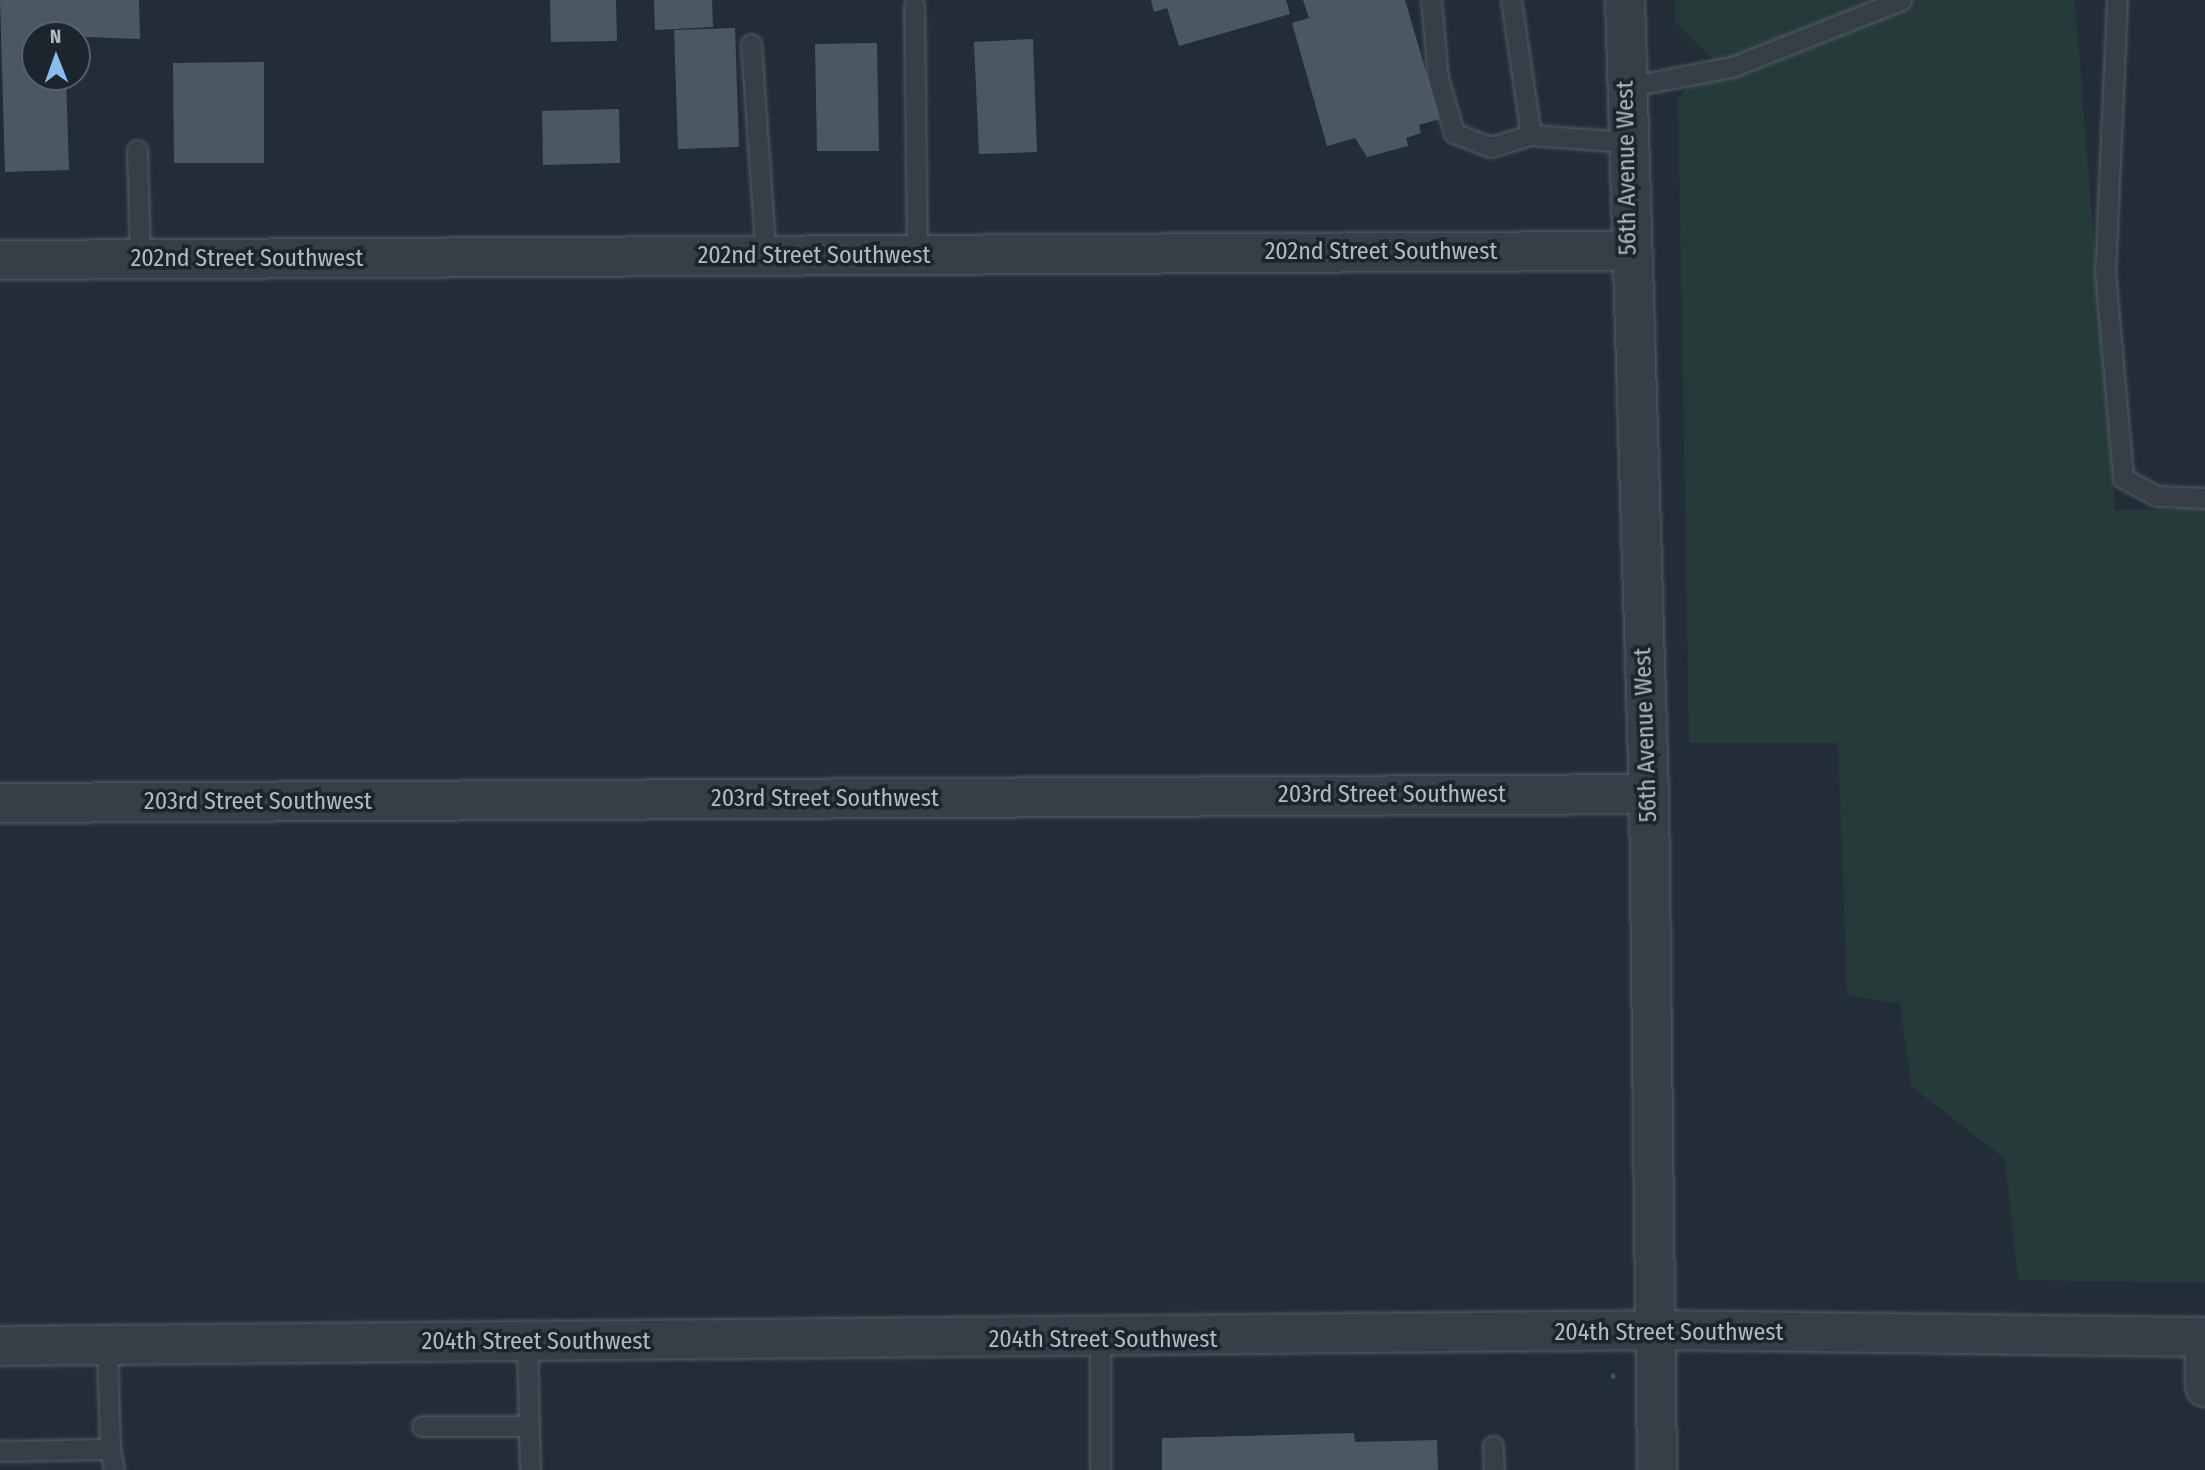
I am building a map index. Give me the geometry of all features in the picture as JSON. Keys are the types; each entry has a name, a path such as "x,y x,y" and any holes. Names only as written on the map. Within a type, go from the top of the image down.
{"street":[{"name":"56th Avenue West","path":"1625,0 1629,251 1649,794 1653,1331 1657,1470"},
{"name":"202nd Street Southwest","path":"0,260 1629,251"},
{"name":"203rd Street Southwest","path":"0,803 1649,794"},
{"name":"204th Street Southwest","path":"0,1346 1100,1340 1653,1331 2205,1337"},
{"path":"2205,1337 2205,1387"}],"lane":[{"path":"1431,0 1438,78 1454,133 1490,147 1531,135 1627,142"},
{"path":"1511,0 1531,135"},
{"path":"1626,87 1732,67 1901,0"},
{"path":"2117,0 2105,271 2123,478 2157,496 2205,498"},
{"path":"914,5 917,255"},
{"path":"751,44 766,256"},
{"path":"137,150 140,259"},
{"path":"1100,1340 1100,1470"},
{"path":"527,1342 530,1470"},
{"path":"107,1345 110,1449 114,1470"},
{"path":"422,1426 529,1426"},
{"path":"1493,1446 1494,1470"},
{"path":"0,1451 110,1449"}],"green space":[{"path":"1675,0 2075,0 2115,510 2205,509 2205,1283 2018,1280 2005,1159 1911,1086 1900,1003 1847,996 1838,743 1689,743 1678,98 1715,62 1675,22"}],"building":[{"path":"0,0 139,0 140,39 91,37 91,21 21,21 21,91 66,91 69,170 5,172"},
{"path":"550,0 616,0 617,41 551,42"},
{"path":"654,0 712,0 713,27 655,30"},
{"path":"1151,0 1286,0 1290,14 1179,46 1167,8 1154,12"},
{"path":"1303,0 1405,0 1440,119 1419,125 1421,133 1406,138 1408,146 1367,157 1355,138 1327,146 1292,23 1309,18"},
{"path":"735,28 739,147 678,149 674,30"},
{"path":"1033,39 1037,152 979,154 974,42"},
{"path":"877,43 879,151 817,151 815,44"},
{"path":"264,62 264,163 174,163 173,63"},
{"path":"619,109 620,163 543,165 542,111"},
{"path":"1354,1433 1355,1442 1437,1440 1438,1470 1162,1470 1162,1438"}]}
